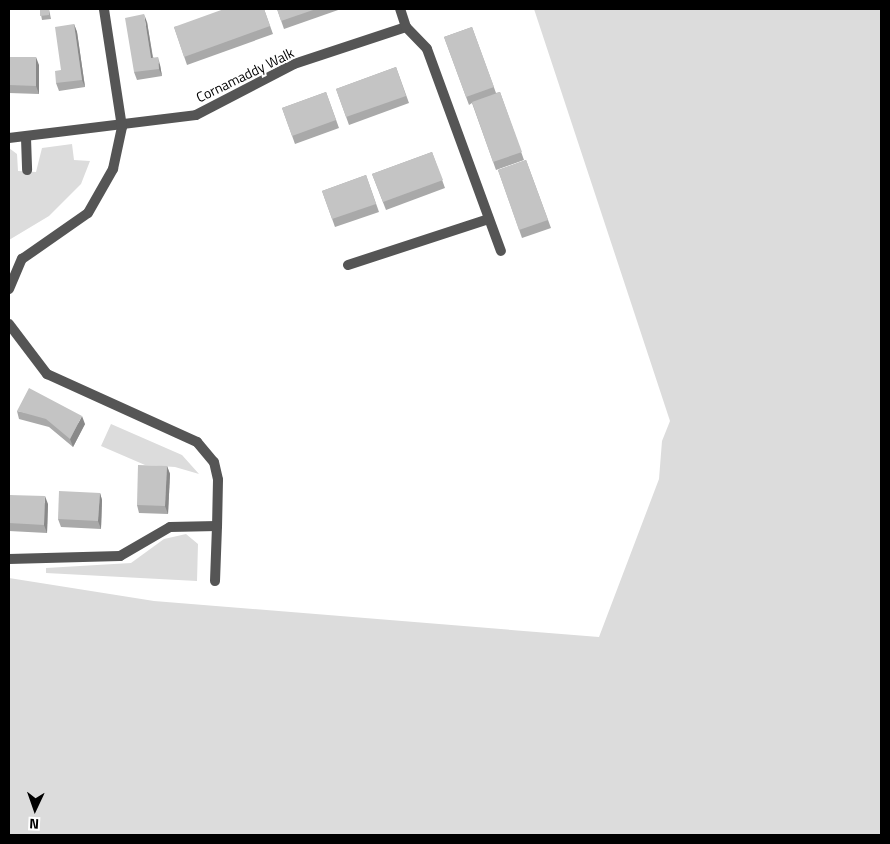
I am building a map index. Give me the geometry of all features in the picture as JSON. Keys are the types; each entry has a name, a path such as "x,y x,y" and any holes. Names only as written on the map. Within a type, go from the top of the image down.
{"street":[{"path":"9,289 22,259 75,225 97,202 112,169 122,127 104,9"},
{"path":"400,9 406,26 427,48 501,251"},
{"name":"Cornamaddy Walk","path":"9,138 26,138 122,127 196,114 294,64 406,26"},
{"path":"26,138 27,170"},
{"path":"348,265 489,219"},
{"path":"9,324 47,374 204,448 217,470 216,580"},
{"path":"9,559 120,556 170,526 217,526"}],"shaded area":[{"path":"534,9 881,9 881,835 9,835 9,578 154,601 599,637 659,479 662,441 670,421"},
{"path":"72,144 74,160 90,161 81,184 49,216 9,240 9,148 17,154 18,171 36,172 42,148"},
{"path":"111,424 182,455 199,474 175,467 145,465 101,446"},
{"path":"186,534 198,544 197,581 46,573 46,568 131,563 164,539"}],"building":[{"path":"40,9 49,9 49,15 40,16"},
{"path":"224,9 264,9 270,26 184,57 174,27"},
{"path":"277,9 316,9 281,21"},
{"path":"144,14 151,58 158,57 159,69 134,72 125,18"},
{"path":"74,24 82,80 56,83 55,71 61,70 55,27"},
{"path":"472,27 494,87 466,97 444,37"},
{"path":"9,57 36,57 36,86 9,85"},
{"path":"396,67 406,96 346,117 336,89"},
{"path":"326,92 336,120 292,136 282,108"},
{"path":"500,92 522,152 493,162 472,102"},
{"path":"432,152 443,180 383,202 372,174"},
{"path":"526,160 548,220 519,230 498,170"},
{"path":"366,175 376,204 332,219 322,191"},
{"path":"29,388 82,416 70,439 46,419 17,411"},
{"path":"138,465 167,466 165,506 137,505"},
{"path":"59,491 100,493 98,521 58,519"},
{"path":"9,495 45,496 44,525 9,523"}]}
